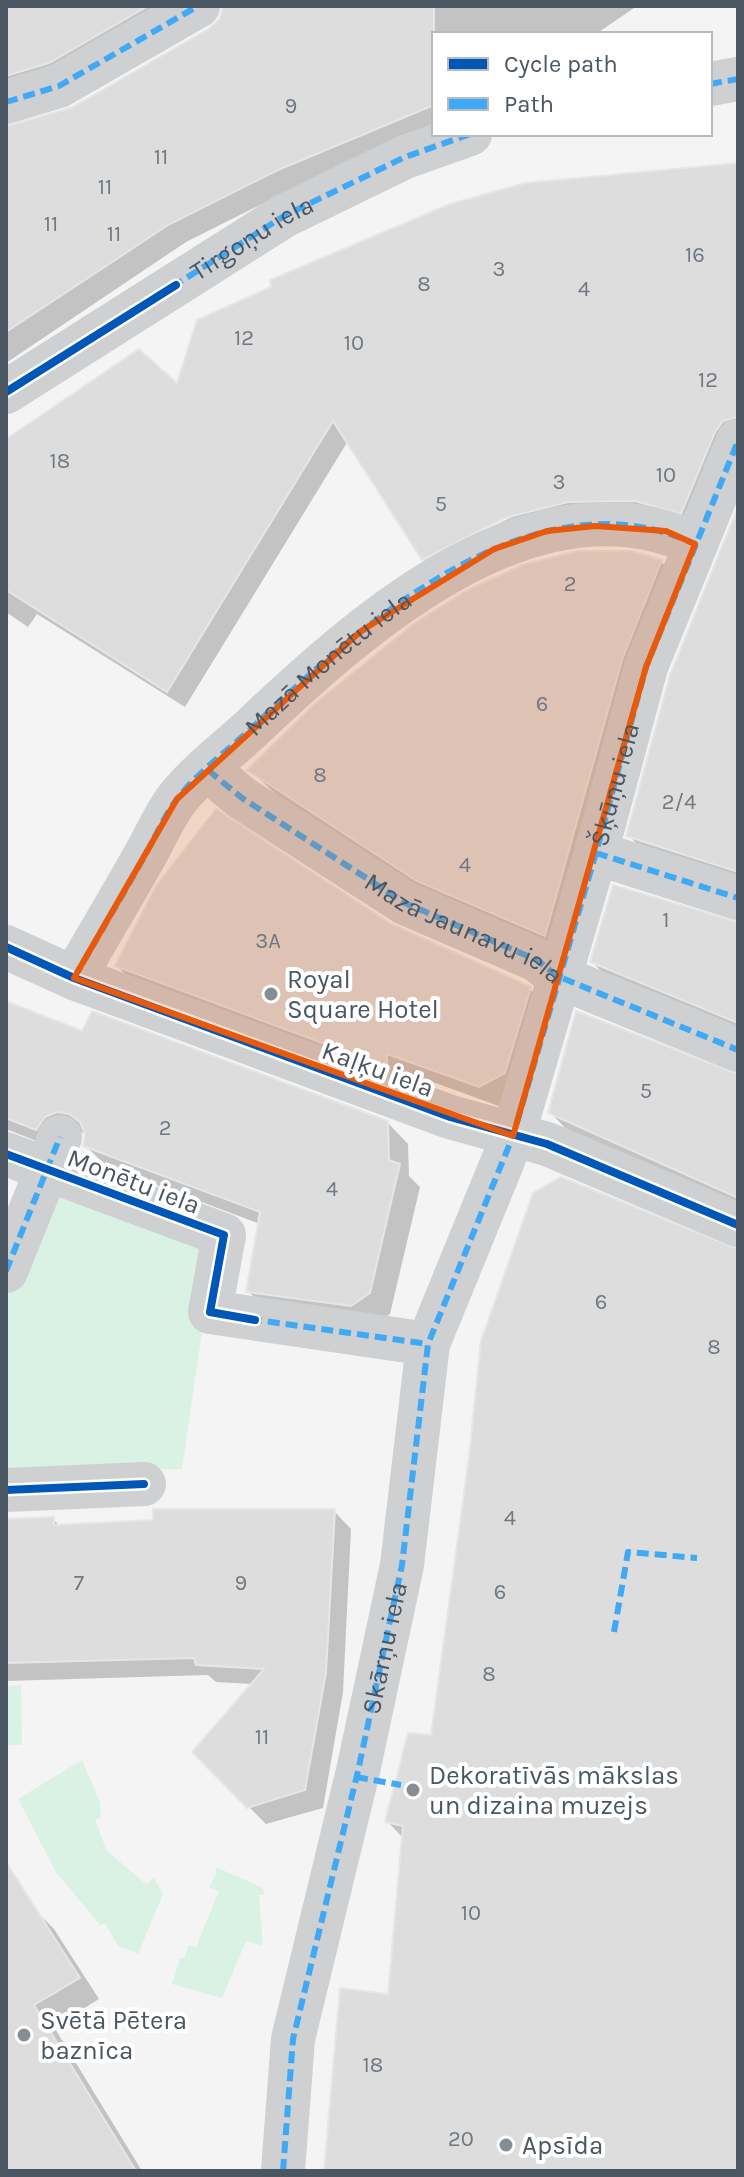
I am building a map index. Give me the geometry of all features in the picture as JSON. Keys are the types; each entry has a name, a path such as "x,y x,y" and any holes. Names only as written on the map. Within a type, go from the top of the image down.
{"street":[{"path":"6,102 59,86 198,6"},
{"path":"712,84 738,79"},
{"name":"Tirgoņu iela","path":"6,392 284,216 405,157 464,136"},
{"name":"Šķūņu iela","path":"513,1136 557,976 596,853 646,667 738,441"},
{"name":"Mazā Monētu iela","path":"74,978 177,799 361,631 439,578 494,549 547,531 635,526 666,531 695,544"},
{"name":"Mazā Jaunavu iela","path":"208,770 242,798 405,903 537,960 557,976 738,1050"},
{"path":"596,853 738,898"},
{"name":"Kaļķu iela","path":"6,947 74,978 350,1080 513,1136 547,1144 738,1225"},
{"name":"Skārņu iela","path":"283,2171 293,2039 358,1771 402,1565 428,1344 513,1136"},
{"path":"6,1271 54,1153"},
{"name":"Monētu iela","path":"6,1154 54,1153 224,1235 210,1312 428,1344"},
{"path":"6,1490 144,1484"}],"highlighted area":[{"path":"595,526 666,531 695,544 646,667 513,1136 74,978 177,799 361,631 494,549 547,531"}],"green space":[{"path":"51,1181 215,1242 182,1469 11,1473 6,1465 6,1300"},
{"path":"21,1685 22,1745 6,1745 6,1686"},
{"path":"82,1760 100,1802 101,1817 95,1820 107,1851 146,1884 154,1878 163,1894 138,1954 118,1946 105,1923 100,1925 56,1872 18,1799"},
{"path":"216,1867 263,1888 264,1895 259,1895 263,1946 246,1941 222,1998 172,1984 180,1958 184,1958 189,1945 196,1947 219,1891 209,1887 216,1875"}],"building":[{"path":"6,6 148,6 49,63 6,76"},
{"path":"223,6 434,6 432,106 278,170 168,225 6,332 6,126 71,108 210,28 220,18"},
{"path":"738,163 738,417 723,421 715,432 681,514 635,501 568,502 505,518 422,560 333,421 167,692 6,590 6,439 139,349 177,383 197,320 271,287 270,280 450,204 525,183"},
{"path":"738,507 738,872 626,836 670,675"},
{"path":"578,551 631,551 662,560 622,660 545,936 417,881 247,770 316,703 415,623 468,590 523,565"},
{"path":"216,809 391,924 531,987 505,1073 479,1087 387,1054 387,1067 115,966 156,886"},
{"path":"613,885 738,922 738,1023 590,962"},
{"path":"6,1001 82,1031 92,1011 388,1121 389,1160 400,1164 370,1293 351,1306 246,1292 260,1212 83,1146 85,1134 80,1122 69,1114 57,1112 45,1117 36,1130 6,1118"},
{"path":"576,1011 738,1074 738,1198 548,1113"},
{"path":"561,1177 738,1249 738,2171 324,2171 340,1988 388,1994 403,1826 385,1822 408,1733 431,1735 469,1457 481,1341 533,1193"},
{"path":"153,1509 335,1509 326,1673 305,1790 247,1808 192,1752 264,1669 196,1665 194,1658 6,1663 6,1519 54,1517 54,1525 153,1520"},
{"name":"Svētā Pētera baznīca","path":"6,1862 80,1978 34,2005 136,2171 6,2171"}],"marked path":[{"path":"6,102 59,86 198,6"},
{"path":"712,84 738,79"},
{"path":"172,287 284,216 405,157 464,136"},
{"path":"283,2171 293,2039 358,1771 402,1565 428,1344 513,1136 596,853 646,667 738,441"},
{"path":"74,978 168,813 185,789 299,684 400,602 456,568 515,541 575,526 635,526 695,544"},
{"path":"208,770 242,798 405,903 537,960 557,976 738,1050"},
{"path":"596,853 738,898"},
{"path":"6,1271 60,1137"},
{"path":"250,1319 428,1344"},
{"path":"614,1632 628,1552 697,1558"},
{"path":"356,1777 401,1785"}],"cycle path":[{"path":"6,392 176,285"},
{"path":"6,947 74,978 450,1117 547,1144 738,1225"},
{"path":"6,1154 224,1235 210,1312 255,1320"},
{"path":"6,1490 144,1484"}],"place":[{"name":"Royal Square Hotel","path":"271,994"},
{"name":"Dekoratīvās mākslas un dizaina muzejs","path":"413,1790"},
{"name":"Svētā Pētera baznīca","path":"24,2035"},
{"name":"Apsīda","path":"506,2145"}]}
